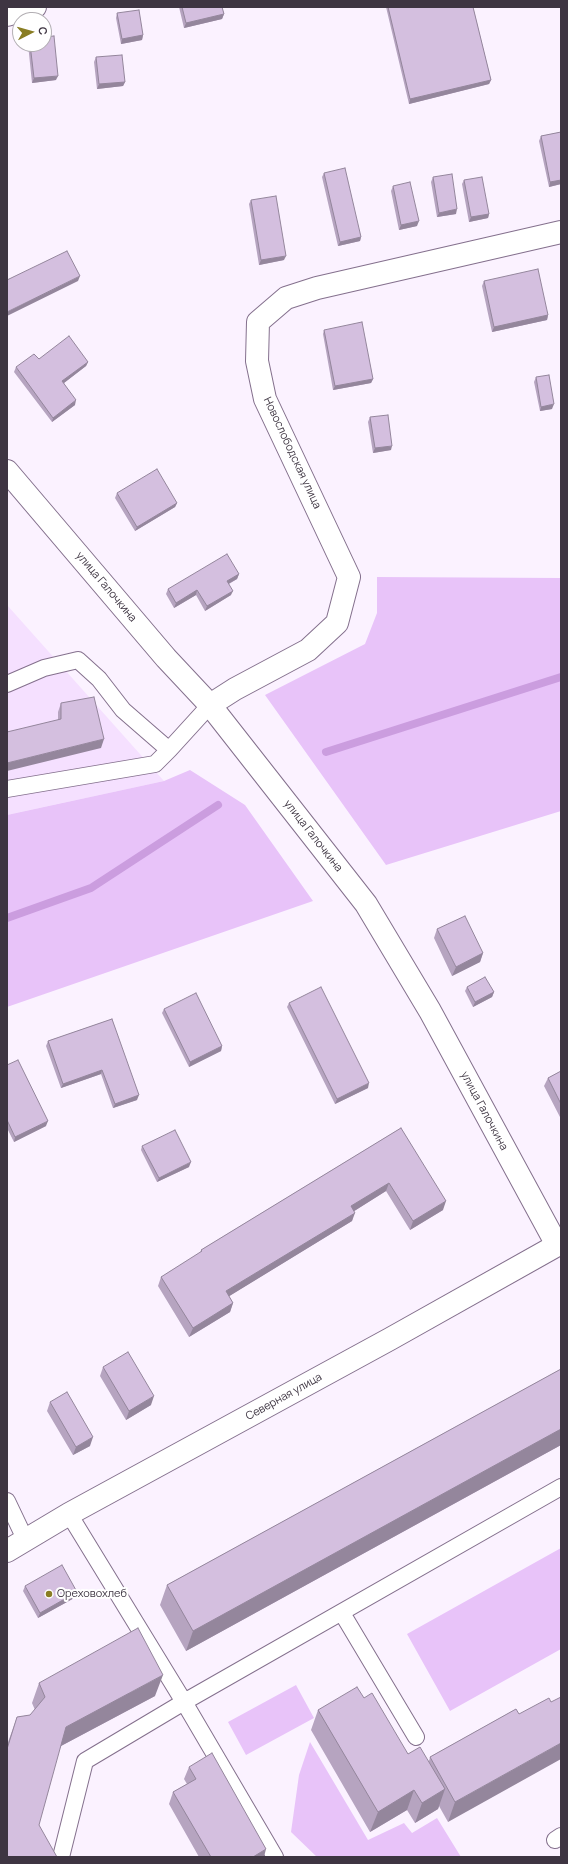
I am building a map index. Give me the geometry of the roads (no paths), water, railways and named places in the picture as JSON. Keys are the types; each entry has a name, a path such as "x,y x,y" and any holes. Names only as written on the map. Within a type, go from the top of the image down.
{"street":[{"path":"7,15 35,7"},
{"name":"Новослободская улица","path":"210,705 235,689 308,650 332,628 337,623 349,576 266,399 257,362 258,322 286,298 305,292 561,232"},
{"name":"улица Галочкина","path":"7,471 161,652 210,705 366,904 430,1010 559,1244"},
{"name":"Северная улица","path":"16,1546 69,1514 390,1339 559,1244"}],"lane":[{"path":"7,684 44,668 78,660 99,680 123,710 169,750"},
{"path":"7,789 155,764 210,705"},
{"path":"61,1857 85,1760 561,1487"},
{"path":"7,1501 16,1546"},
{"path":"69,1514 184,1702 275,1857"},
{"path":"342,1613 416,1737"}],"waterway":[{"path":"326,752 561,677"},
{"path":"7,918 91,888 218,805"}],"place":[{"name":"Ореховохлеб","path":"49,1594"}]}
